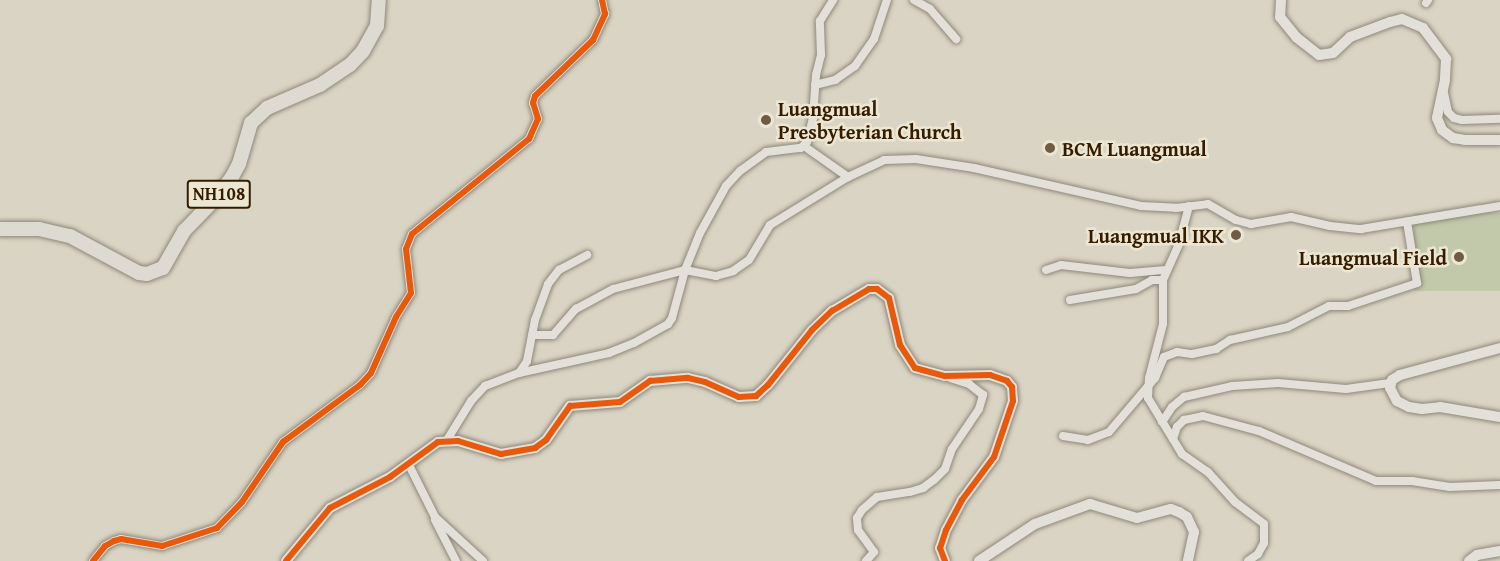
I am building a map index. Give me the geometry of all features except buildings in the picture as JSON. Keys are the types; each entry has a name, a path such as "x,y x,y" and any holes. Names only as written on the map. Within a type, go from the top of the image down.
{"highway":[{"name":"NH108","path":"0,229 39,229 70,236 139,273 147,274 162,268 184,231 217,197 232,177 251,123 267,108 320,85 350,65 363,51 377,26 379,0"}],"street":[{"path":"93,561 105,546 121,539 162,546 217,528 242,502 283,442 360,385 371,373 402,306 411,293 406,249 412,234 529,139 538,119 533,104 534,96 593,40 605,14 602,0"},
{"path":"804,146 813,118 815,85 821,55 820,21 833,0"},
{"path":"815,85 834,80 855,66 874,39 887,0"},
{"path":"914,0 930,9 956,39"},
{"path":"1281,0 1280,17 1296,37 1319,55 1333,53 1350,37 1373,27 1402,20 1413,22 1435,42 1446,59 1437,117 1442,130 1453,138 1500,140"},
{"path":"1443,89 1446,108 1454,118 1462,120 1500,119"},
{"path":"286,561 330,507 409,465 430,447 447,440 478,392 497,381 519,373 609,353 658,330 672,318 685,270 717,199 740,171 766,152 804,146 848,177"},
{"path":"532,335 553,335 576,309 613,289 685,270 716,276 733,271 749,260 770,225 848,177 884,159 916,159 974,168 1141,206 1176,208 1208,204 1236,220 1251,224 1291,217 1330,226 1361,229 1500,206"},
{"path":"1189,206 1179,244 1163,280 1163,324 1147,388 1151,407 1182,454 1208,472 1235,502 1264,524 1264,543 1258,554 1248,561"},
{"path":"1063,436 1088,440 1103,436 1125,416 1155,378 1164,357 1216,349 1230,340 1288,327 1329,306 1348,306 1417,284 1407,222"},
{"path":"519,373 529,354 541,299 548,284 559,270 587,255"},
{"path":"1046,270 1060,265 1120,272 1166,270"},
{"path":"1070,300 1136,289 1152,280 1163,280"},
{"path":"447,440 495,453 535,448 546,440 570,406 620,402 650,381 688,378 705,382 739,397 756,396 768,385 812,330 832,311 869,289 878,290 889,298 900,345 915,368 969,384 983,394 979,409 952,449 945,469 935,479 916,490 877,497 862,510 857,518 858,530 874,552 866,561"},
{"path":"1162,422 1172,407 1184,397 1232,386 1278,383 1346,389 1390,383 1400,375 1500,348"},
{"path":"945,376 999,377 1012,387 1014,394 994,457 962,500 946,530 940,548 945,561"},
{"path":"1390,383 1392,396 1409,407 1422,410 1449,408 1500,417"},
{"path":"1173,439 1177,427 1184,420 1203,416 1259,431 1376,481 1412,481 1450,487 1500,484"},
{"path":"409,465 435,517 436,525 456,561"},
{"path":"979,561 1035,524 1090,504 1137,518 1171,509 1179,512 1187,517 1194,532 1188,561"},
{"path":"435,517 483,561"},
{"path":"1469,561 1477,555 1500,551"}],"green space":[{"name":"Luangmual Field","path":"1414,213 1500,213 1500,291 1414,291"}],"cycle path":[{"path":"93,561 105,546 121,539 162,546 217,528 242,502 283,442 360,385 371,373 396,317 411,293 406,249 412,234 529,139 538,119 533,103 535,96 593,40 605,14 602,0"},
{"path":"286,561 330,508 390,477 438,442 458,441 501,454 535,448 546,440 570,406 620,402 650,381 688,378 705,382 739,397 756,396 768,385 812,330 832,311 869,289 877,289 889,298 900,345 915,368 945,376 990,375 1007,381 1012,387 1013,401 994,457 962,500 946,530 940,548 945,561"}],"place":[{"name":"Luangmual Presbyterian Church","path":"766,120"},
{"name":"BCM Luangmual","path":"1050,148"},
{"name":"Luangmual IKK","path":"1236,235"},
{"name":"Luangmual Field","path":"1459,257"}]}
